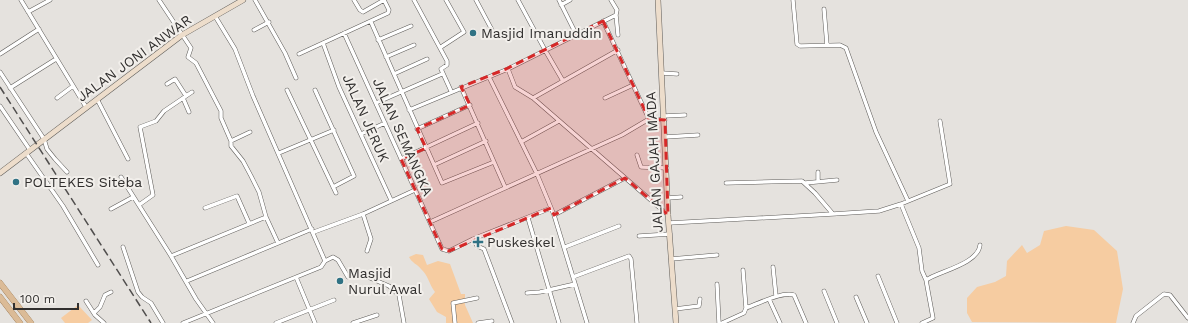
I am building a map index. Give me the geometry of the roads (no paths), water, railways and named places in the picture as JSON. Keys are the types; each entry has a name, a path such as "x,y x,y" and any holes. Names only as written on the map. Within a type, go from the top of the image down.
{"main road":[{"name":"JALAN JONI ANWAR","path":"0,173 182,35 243,0"},
{"name":"JALAN GAJAH MADA","path":"658,0 668,215 676,323"},
{"path":"0,283 31,323"},
{"path":"0,297 20,323"}],"street":[{"path":"21,0 56,60 86,107"},
{"path":"28,12 50,0"},
{"path":"159,0 191,49 188,57 196,63 222,111 221,118 231,141 233,150 243,161 257,188 266,217 278,243"},
{"path":"255,0 286,53 296,78"},
{"path":"299,54 388,13 384,0 364,12 360,10 354,0"},
{"path":"414,0 441,47 448,63 441,68 442,74 451,92"},
{"path":"441,47 462,35 464,30 446,0"},
{"path":"476,0 492,30"},
{"path":"518,0 544,50 563,81"},
{"path":"559,0 576,34"},
{"path":"561,5 570,0"},
{"path":"611,0 616,10 618,34"},
{"path":"793,0 796,44 800,46 840,45 846,48 876,132 908,201"},
{"path":"824,9 827,45"},
{"path":"409,110 461,87 508,69 616,15"},
{"path":"215,16 235,49 325,261"},
{"path":"603,21 618,50 649,119"},
{"path":"254,30 269,22"},
{"path":"370,22 426,148 444,184 494,162"},
{"path":"378,40 411,26"},
{"path":"0,54 39,29"},
{"name":"JALAN SEMANGKA","path":"344,33 443,250 449,251 473,239"},
{"name":"JALAN JERUK","path":"323,43 339,87 391,200"},
{"path":"386,57 414,45"},
{"path":"533,98 618,50"},
{"path":"394,74 427,59"},
{"path":"10,88 56,60"},
{"path":"508,69 515,87 533,98 668,215"},
{"path":"0,72 51,154 68,172"},
{"path":"662,73 677,74"},
{"path":"376,104 442,74"},
{"path":"489,77 537,174 552,208 565,246 587,323"},
{"path":"166,84 175,79 184,97 188,112"},
{"path":"605,98 633,85"},
{"path":"57,98 73,86"},
{"path":"461,87 506,187"},
{"path":"287,90 336,194"},
{"path":"315,90 354,176 332,187"},
{"path":"139,205 153,195 140,127 156,121 164,111 192,92"},
{"path":"97,100 128,158"},
{"path":"418,129 470,105"},
{"path":"0,106 98,265"},
{"path":"430,222 458,211 590,148 622,135 649,119 685,115"},
{"path":"521,142 559,121"},
{"path":"669,223 872,212 901,204 950,184 940,121"},
{"path":"401,159 478,123"},
{"path":"361,134 385,124"},
{"path":"279,153 334,130"},
{"path":"231,141 250,132"},
{"path":"665,137 698,135"},
{"path":"434,165 486,141"},
{"path":"637,155 641,166 667,168"},
{"path":"818,172 818,181"},
{"path":"121,177 187,281 196,299 213,323"},
{"path":"554,215 625,178"},
{"path":"726,183 799,181 805,183 837,180"},
{"path":"805,183 833,214"},
{"path":"187,281 278,243 363,214 415,190"},
{"path":"205,208 237,196 249,223"},
{"path":"111,209 133,197"},
{"path":"668,198 681,197"},
{"path":"901,204 919,248 922,271 926,280 933,318 922,323"},
{"path":"512,323 484,249 477,246 473,239 552,208"},
{"path":"363,214 371,239 367,251"},
{"path":"171,256 266,217"},
{"path":"528,218 558,323"},
{"path":"565,246 620,226"},
{"path":"639,236 670,234"},
{"path":"926,280 970,260 979,249 980,245"},
{"path":"123,247 125,257 138,292 142,297 151,303 163,323"},
{"path":"671,259 717,255"},
{"path":"573,277 629,256 631,259 637,323"},
{"path":"183,323 321,267 325,261 335,258 348,277 364,272 370,278 389,286 399,295 404,323"},
{"path":"773,267 776,296"},
{"path":"717,284 721,323 744,313 746,308 743,270"},
{"path":"878,276 897,323"},
{"path":"296,277 315,323"},
{"path":"526,293 549,290 575,284"},
{"path":"824,291 837,323"},
{"path":"94,313 100,307 105,295 111,292"},
{"path":"746,308 776,296 790,293 794,295 806,323"},
{"path":"1133,323 1136,316 1164,294 1170,296 1188,318"},
{"path":"856,297 867,323"},
{"path":"455,323 453,303 477,298"},
{"path":"676,309 699,306 700,299"},
{"path":"769,299 780,323"},
{"path":"276,323 334,300"},
{"path":"86,301 94,313 104,323"},
{"path":"353,323 377,314"},
{"path":"478,323 492,321"}],"railway":[{"path":"0,87 151,323"}],"place":[{"name":"Masjid Imanuddin","path":"473,33"},
{"name":"POLTEKES Siteba","path":"16,182"},
{"name":"Puskeskel","path":"478,242"},
{"name":"Masjid Nurul Awal","path":"340,281"}]}
